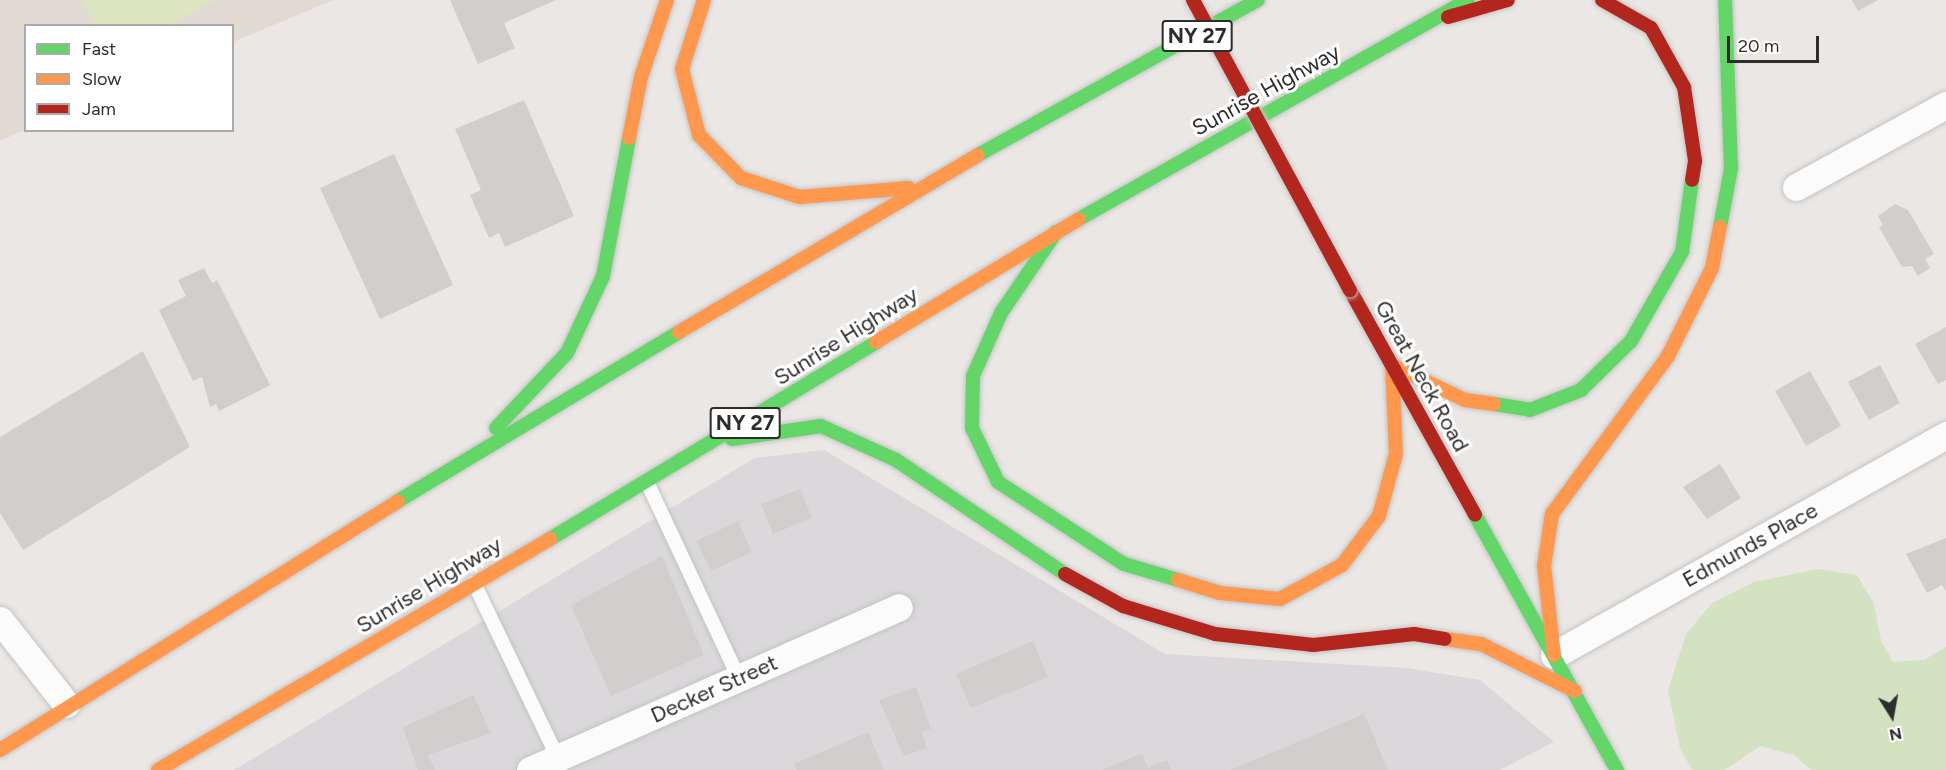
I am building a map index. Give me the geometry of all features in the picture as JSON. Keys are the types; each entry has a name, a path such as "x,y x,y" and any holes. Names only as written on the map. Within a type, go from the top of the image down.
{"main road":[{"path":"468,458 567,353 603,276 641,77 667,0"},
{"path":"704,0 682,69 699,135 741,178 800,197 878,194 928,183"},
{"name":"Great Neck Road","path":"1193,0 1350,290 1575,692 1607,767"},
{"name":"NY 27","path":"0,750 66,704 468,458 928,183 1258,0"},
{"name":"Sunrise Highway","path":"158,770 694,454 1056,232 1468,0"},
{"path":"1429,23 1508,0"},
{"path":"1056,232 1000,313 973,375 972,428 998,482 1124,564 1220,593 1280,599 1342,565 1379,516 1396,454 1392,365 1465,400 1530,410 1581,390 1631,340 1682,252 1695,161 1684,87 1651,28 1602,0"},
{"path":"1554,655 1544,566 1552,514 1668,356 1712,268 1731,169 1725,0"},
{"path":"694,454 744,435 821,426 896,460 1029,555 1123,606 1215,634 1313,645 1414,634 1481,644 1575,692"}],"street":[{"path":"1796,187 1946,105"},
{"name":"Edmunds Place","path":"1554,655 1946,435"},
{"name":"Decker Street","path":"545,765 899,607"},
{"path":"0,620 66,704"}],"lane":[{"path":"647,482 739,678"},
{"path":"474,583 545,765"}],"shaded area":[{"path":"0,0 333,0 234,42 234,24 24,24 24,130 0,141"},
{"path":"824,450 1165,654 1406,668 1480,680 1554,742 1500,770 234,770 755,458"}],"green space":[{"path":"81,0 215,0 171,24 96,24"},
{"path":"1818,569 1857,575 1874,604 1881,641 1893,662 1924,660 1946,647 1946,770 1811,770 1794,755 1760,746 1725,770 1692,770 1680,748 1668,690 1686,634 1712,603 1754,582"}],"building":[{"path":"450,0 556,0 504,23 515,48 478,64"},
{"path":"1852,0 1878,0 1858,11"},
{"path":"524,100 574,216 505,247 499,233 489,238 470,195 481,190 455,129"},
{"path":"394,154 453,285 380,319 320,188"},
{"path":"1895,204 1908,210 1934,254 1925,259 1930,268 1918,276 1912,266 1902,267 1879,227 1883,225 1878,216"},
{"path":"204,268 212,283 217,280 270,385 219,411 216,404 210,407 202,377 193,381 159,310 186,296 178,280"},
{"path":"1946,327 1946,380 1938,384 1915,344"},
{"path":"143,351 190,447 23,550 0,513 0,437"},
{"path":"1880,365 1900,403 1869,420 1848,382"},
{"path":"1810,371 1841,426 1806,446 1775,391"},
{"path":"1720,464 1741,498 1707,519 1683,487"},
{"path":"800,489 812,518 773,534 761,504"},
{"path":"738,521 752,552 711,571 696,541"},
{"path":"1946,538 1946,591 1942,585 1927,593 1906,554"},
{"path":"662,556 704,655 611,696 571,605"},
{"path":"1033,641 1048,677 971,708 956,674"},
{"path":"916,687 931,729 922,732 927,748 904,756 879,700"},
{"path":"473,695 491,733 428,755 435,770 418,770 403,727"},
{"path":"1364,714 1388,770 1230,770"},
{"path":"868,732 884,770 797,770 794,764"},
{"path":"1142,753 1148,768 1167,760 1171,770 1102,770"}],"traffic: fast":[{"path":"978,155 1258,0"},
{"path":"1079,219 1468,0"},
{"path":"1720,227 1731,169 1725,0"},
{"path":"496,428 567,353 603,276 629,138"},
{"path":"1494,404 1530,410 1581,390 1631,341 1682,252 1692,180"},
{"path":"1056,232 1001,313 973,376 972,428 998,482 1124,564 1178,580"},
{"path":"398,501 679,332"},
{"path":"550,539 876,342"},
{"path":"732,439 821,426 896,460 1065,574"},
{"path":"1475,515 1617,770"}],"traffic: slow":[{"path":"629,138 641,77 667,0"},
{"path":"704,0 682,69 699,135 741,178 800,197 909,188"},
{"path":"679,332 978,155"},
{"path":"876,342 1079,219"},
{"path":"1554,655 1544,566 1552,514 1668,356 1712,268 1720,227"},
{"path":"1178,580 1220,593 1280,599 1342,565 1379,516 1396,454 1392,365 1465,400 1494,404"},
{"path":"0,750 398,501"},
{"path":"158,770 550,539"},
{"path":"1445,639 1481,644 1575,691"}],"traffic: jam":[{"path":"1193,0 1350,290"},
{"path":"1448,17 1508,0"},
{"path":"1602,0 1651,28 1684,87 1695,161 1692,180"},
{"path":"1350,290 1475,515"},
{"path":"1065,574 1123,606 1215,634 1313,645 1414,634 1445,639"}]}
